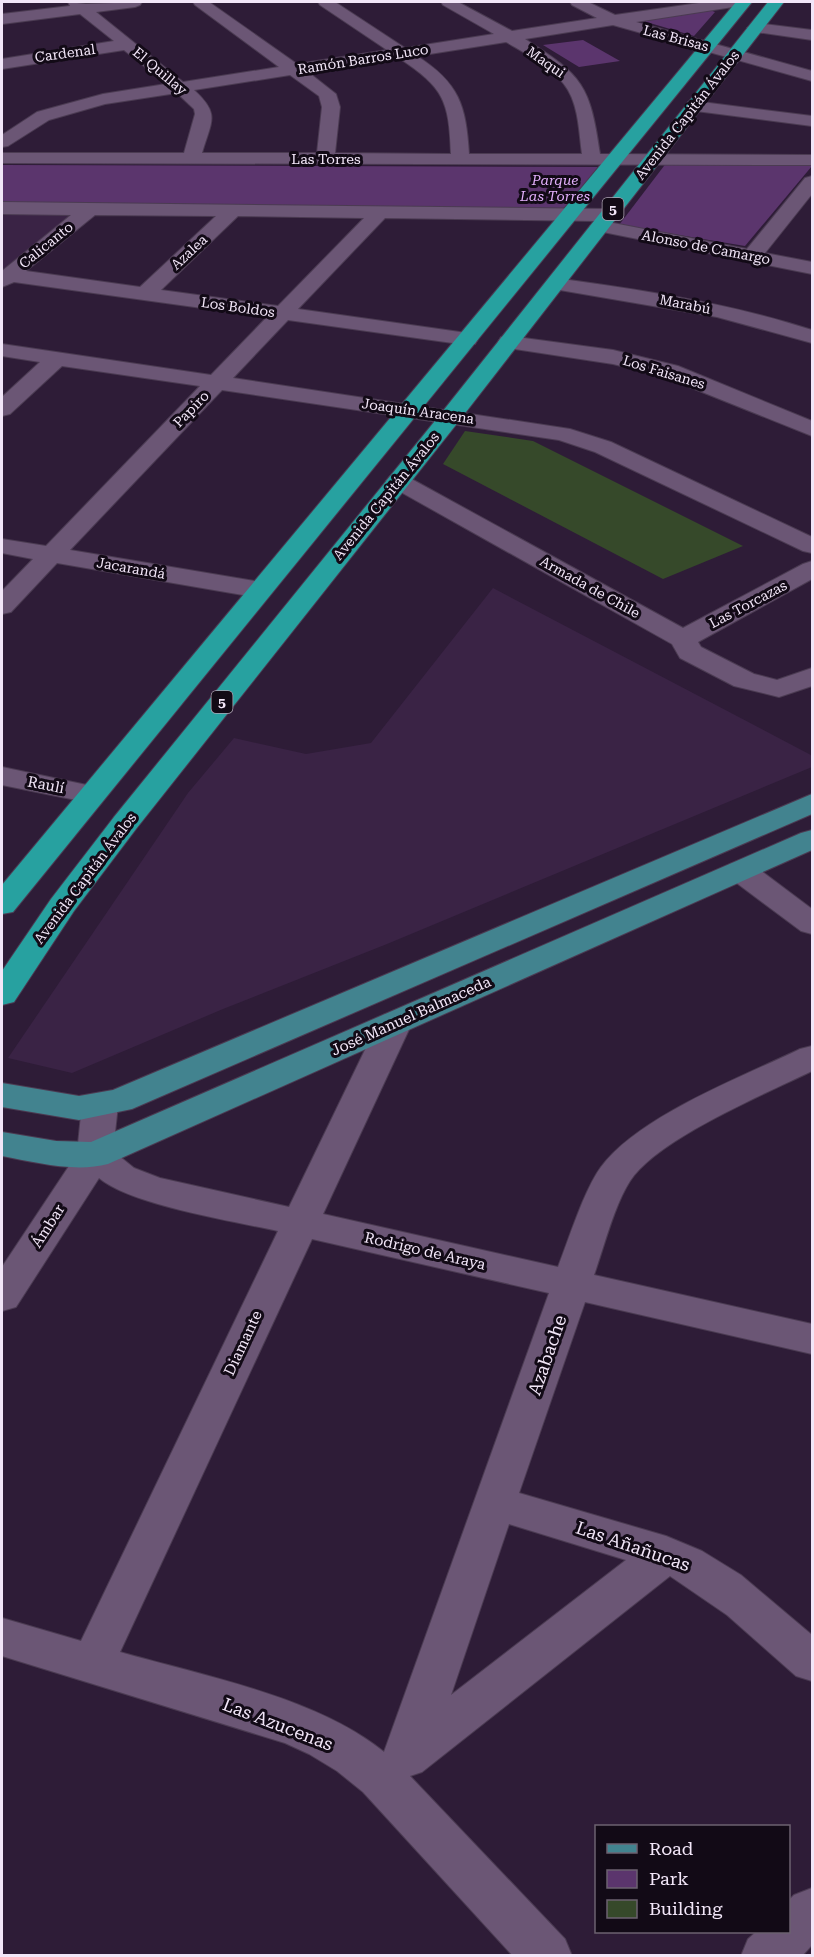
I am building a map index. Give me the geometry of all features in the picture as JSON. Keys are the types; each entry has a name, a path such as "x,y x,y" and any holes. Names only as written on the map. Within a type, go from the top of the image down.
{"highway":[{"name":"Avenida Capitán Ávalos","path":"2,905 744,2"},
{"name":"Avenida Capitán Ávalos","path":"2,995 62,906 125,823 451,416 776,2"}],"main road":[{"path":"2,1095 79,1108 100,1105 137,1094 813,803"},
{"name":"José Manuel Balmaceda","path":"2,1144 56,1153 95,1155 813,839"}],"street":[{"path":"2,19 80,5 135,2"},
{"path":"200,2 323,89 331,102 325,159"},
{"path":"325,2 435,75 451,94 457,109 460,160"},
{"name":"Maqui","path":"448,2 553,65 574,86 581,102 592,161"},
{"name":"Las Brisas","path":"577,2 612,20 707,47 730,60 813,76"},
{"name":"Ramón Barros Luco","path":"2,142 43,116 89,102 612,20 706,3 730,2"},
{"name":"El Quillay","path":"80,5 202,107 204,114 191,159"},
{"path":"755,28 813,35"},
{"name":"Cardenal","path":"2,64 128,44"},
{"path":"694,106 813,121"},
{"path":"19,112 43,116"},
{"name":"Las Torres","path":"2,158 813,160"},
{"path":"753,255 813,182"},
{"path":"2,208 569,214 604,220"},
{"name":"Calicanto","path":"5,278 90,209"},
{"name":"Azalea","path":"145,294 233,211"},
{"name":"Papiro","path":"2,606 380,212"},
{"name":"Alonso de Camargo","path":"604,220 813,268"},
{"name":"Los Boldos","path":"5,278 145,294 467,339"},
{"name":"Marabú","path":"555,284 700,306 813,337"},
{"name":"Los Faisanes","path":"509,342 613,357 670,371 813,429"},
{"name":"Joaquín Aracena","path":"2,350 562,434 592,442 805,536"},
{"path":"2,409 58,358"},
{"name":"Armada de Chile","path":"398,481 683,639 690,652 744,680 779,689 813,676"},
{"name":"Jacarandá","path":"2,546 260,590"},
{"name":"Las Torcazas","path":"683,639 813,569"},
{"name":"Raulí","path":"2,776 91,794"},
{"path":"741,871 813,924"},
{"name":"Diamante","path":"92,1664 395,1023"},
{"name":"Azabache","path":"393,1766 495,1503 571,1284 606,1191 622,1164 635,1152 684,1120 813,1057"},
{"path":"95,1155 100,1105"},
{"name":"Rodrigo de Araya","path":"95,1155 121,1177 152,1189 813,1339"},
{"name":"Ámbar","path":"2,1297 95,1155"},
{"name":"Las Añañucas","path":"495,1503 666,1554 710,1575 813,1662"},
{"path":"393,1766 666,1554"},
{"name":"Las Azucenas","path":"2,1637 256,1712 326,1739 354,1756 393,1766 547,1956"},
{"path":"766,1956 813,1912"}],"shaded area":[{"path":"2,214 80,215 2,279"},
{"path":"493,588 809,754 812,756 812,767 72,1073 8,1058 188,793 234,738 306,754 371,743"}],"green space":[{"path":"710,10 715,12 694,36 643,21"},
{"path":"583,40 620,61 579,67 543,45"},
{"name":"Parque Las Torres","path":"667,162 802,163 812,166 745,246 619,225"},
{"name":"Parque Las Torres","path":"2,165 598,167 565,209 2,203"}],"building":[{"path":"465,431 533,441 743,546 663,579 443,464"}]}
